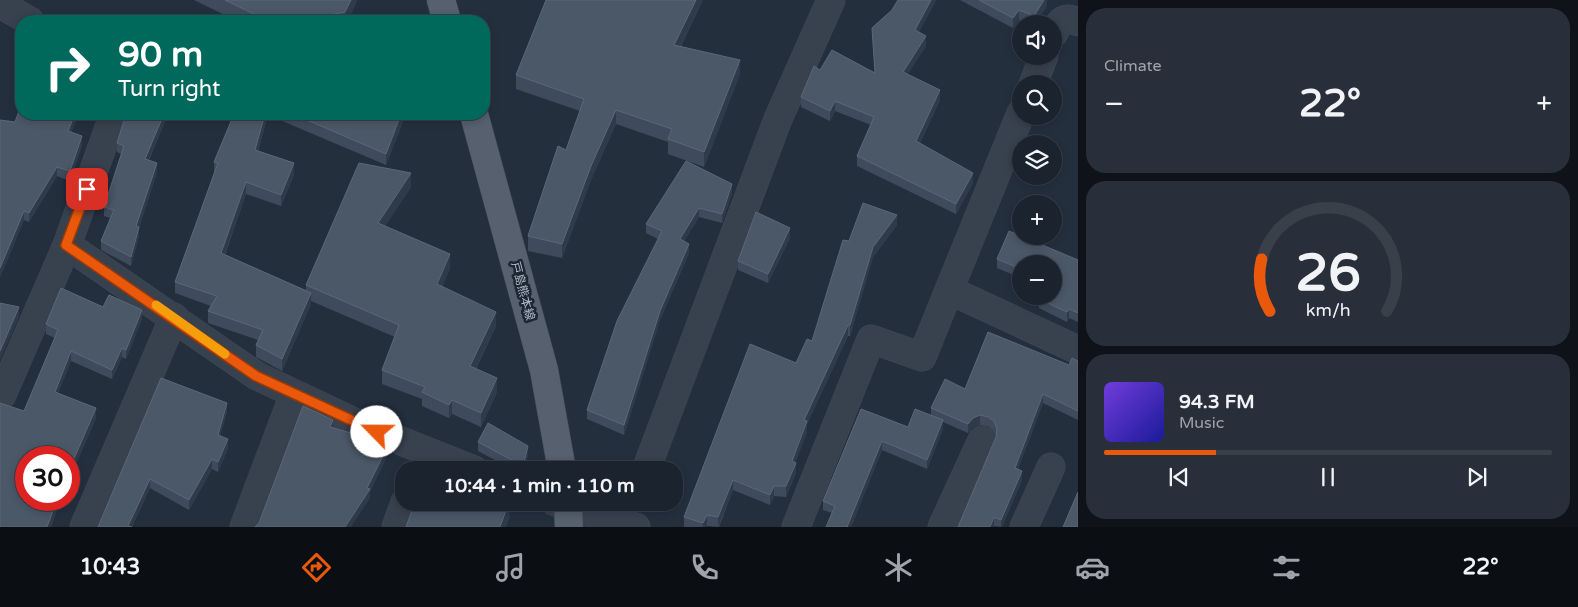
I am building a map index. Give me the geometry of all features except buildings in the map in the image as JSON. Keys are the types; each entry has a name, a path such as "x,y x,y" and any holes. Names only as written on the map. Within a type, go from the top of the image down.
{"main road":[{"path":"441,0 445,15"},
{"name":"戸島熊本線","path":"476,120 544,370 560,461"}],"street":[{"path":"649,461 778,119 831,0"},
{"path":"0,4 19,15"},
{"path":"0,394 66,245 112,120"},
{"path":"796,527 871,339 922,357 1016,125"},
{"path":"66,245 174,317 256,376 361,426 420,460"},
{"path":"949,290 1078,350"},
{"path":"84,527 174,317"},
{"path":"244,527 294,394"},
{"path":"942,527 982,440"},
{"path":"1024,527 1051,467"},
{"path":"396,527 402,511"},
{"path":"573,511 632,518"}],"slow traffic":[{"path":"156,305 225,354"}],"route":[{"path":"87,189 66,245 174,317 256,376 377,432"}]}
